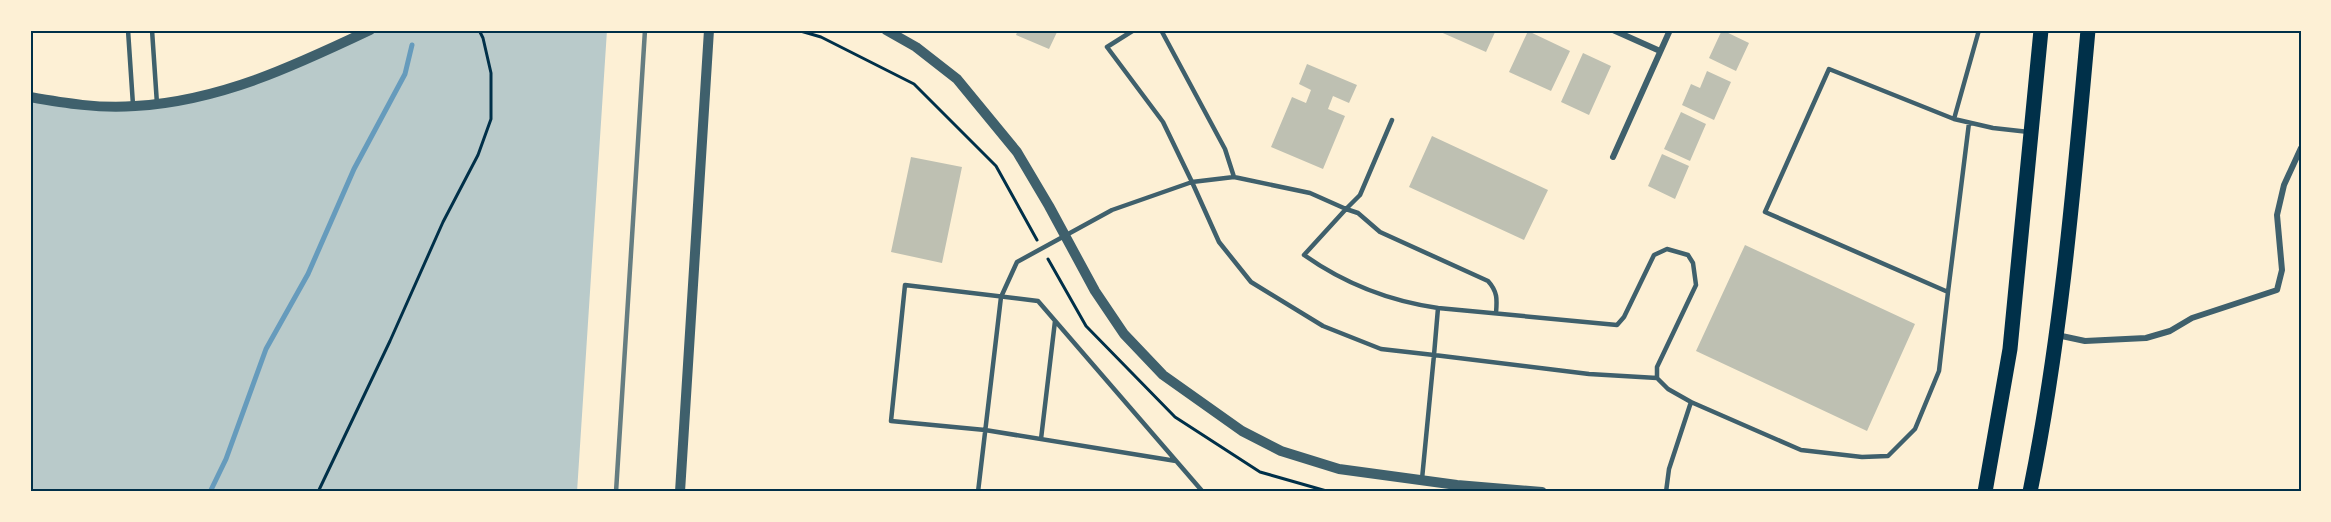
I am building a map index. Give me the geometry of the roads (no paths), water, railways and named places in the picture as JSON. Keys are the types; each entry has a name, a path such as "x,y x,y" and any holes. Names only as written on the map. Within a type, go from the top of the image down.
{"main road":[{"path":"1985,492 2010,349 2042,30"},
{"path":"2030,492 2041,437 2056,335 2088,30"}],"street":[{"path":"30,97 85,105 134,106 201,97 248,84 370,30"},
{"path":"680,492 709,30"},
{"path":"886,30 916,47 957,78 1017,152 1095,291 1124,334 1163,375 1242,431 1281,451 1339,469 1422,481 1542,492"},
{"path":"1612,30 1660,51"},
{"path":"1613,157 1670,30"},
{"path":"2056,335 2085,341 2146,338 2170,331 2192,318 2277,290 2282,270 2277,215 2284,185 2301,148"}],"lane":[{"path":"128,30 134,106"},
{"path":"152,30 157,104"},
{"path":"1134,30 1107,47 1163,122 1219,242 1251,282 1323,326 1381,349 1589,374 1656,378 1668,389 1691,402 1801,450 1862,457 1888,456 1915,429 1939,370 1969,123"},
{"path":"1161,30 1225,149 1234,177"},
{"path":"1954,119 1979,30"},
{"path":"1948,292 1765,212 1829,69 1954,119 1993,128 2032,132"},
{"path":"1392,120 1359,195 1304,255 1329,274 1388,298 1438,308 1617,325 1624,317 1654,255 1667,249 1688,255 1693,263 1696,285 1658,367 1656,378"},
{"path":"978,492 1001,297 1017,262 1112,210 1191,182 1234,177 1310,193 1358,213 1380,232 1488,282 1495,288 1496,313"},
{"path":"1176,461 985,430 891,421 905,285 1038,301 1203,492"},
{"path":"1422,481 1438,308"},
{"path":"1041,439 1055,321"},
{"path":"1666,492 1669,469 1691,402"}],"waterway":[{"path":"210,492 226,459 266,349 308,274 354,169 405,74 412,45"}],"railway":[{"path":"616,492 645,30"}]}
